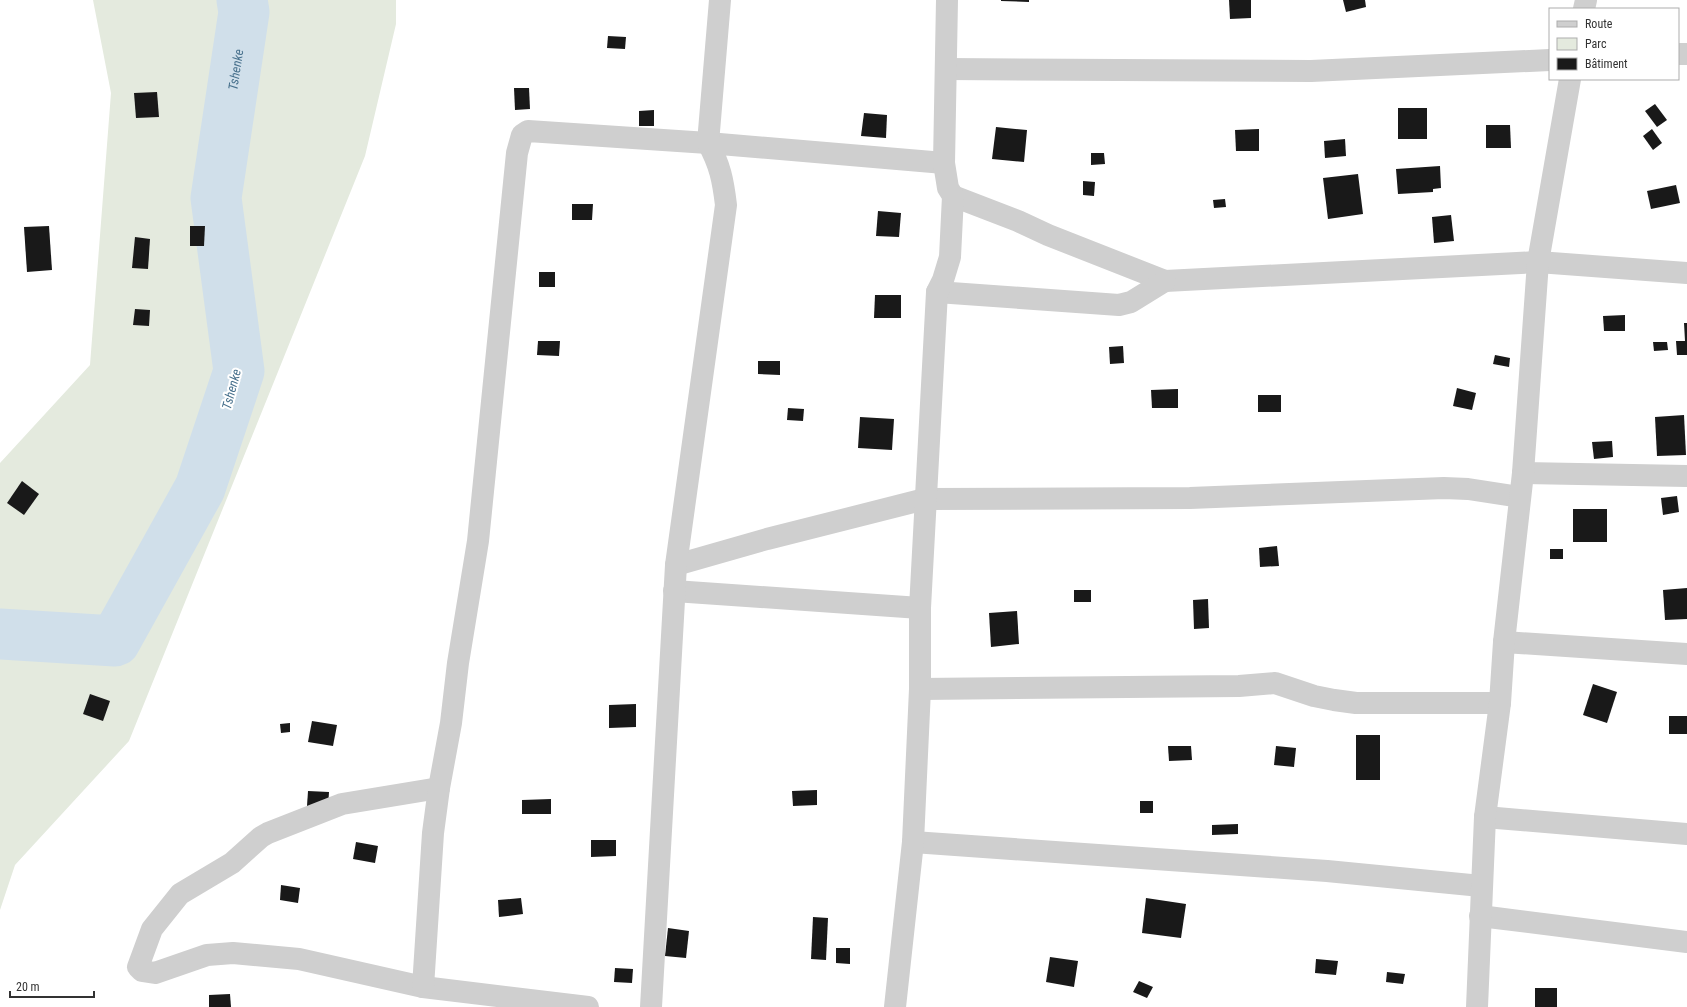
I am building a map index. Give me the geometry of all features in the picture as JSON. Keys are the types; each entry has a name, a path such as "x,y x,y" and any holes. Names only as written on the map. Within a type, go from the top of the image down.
{"street":[{"path":"650,1007 676,565 726,205 724,183 718,162 708,143 720,0"},
{"path":"895,1007 913,842 920,689 920,608 937,292 943,280 950,257 953,196 948,188 944,163 947,0"},
{"path":"946,68 1311,71 1549,60"},
{"path":"1477,1007 1485,817 1500,703 1504,642 1523,473 1538,262 1570,80"},
{"path":"423,987 434,833 439,788 451,723 458,663 478,541 517,153 522,135 528,131 708,143 944,163"},
{"path":"953,196 1165,281 1538,262 1687,273"},
{"path":"937,292 1119,305 1131,302 1165,281"},
{"path":"1523,473 1687,476"},
{"path":"676,565 767,539 925,499 1190,498 1444,488 1468,489 1520,497"},
{"path":"674,591 920,608"},
{"path":"1504,642 1687,654"},
{"path":"920,689 1239,686 1275,683 1314,696 1356,703 1500,703"},
{"path":"439,788 342,804 268,833 232,863 180,894 152,929 138,968 142,971 156,973 207,955 233,954 299,959 423,987 588,1007"},
{"path":"1485,817 1687,834"},
{"path":"913,842 1327,871 1481,886"},
{"path":"1480,916 1687,942"}],"green space":[{"path":"93,0 396,0 396,24 365,156 129,741 15,865 0,910 0,463 90,365 111,93"}],"building":[{"path":"1029,0 1029,2 1001,1"},
{"path":"1229,0 1251,0 1251,18 1230,19"},
{"path":"1343,0 1365,0 1366,7 1346,12"},
{"path":"608,36 626,37 625,49 607,48"},
{"path":"514,88 529,88 530,109 515,110"},
{"path":"157,92 159,117 136,118 134,93"},
{"path":"1655,104 1667,120 1657,127 1645,111"},
{"path":"1398,108 1427,108 1427,139 1398,139"},
{"path":"654,110 654,126 639,126 639,111"},
{"path":"864,113 887,115 886,138 861,136"},
{"path":"1486,125 1510,125 1511,148 1486,148"},
{"path":"996,127 1027,130 1024,162 992,159"},
{"path":"1259,129 1259,151 1236,151 1235,130"},
{"path":"1652,129 1662,143 1653,150 1643,136"},
{"path":"1345,139 1346,156 1325,158 1324,141"},
{"path":"1091,153 1104,153 1105,164 1091,165"},
{"path":"1440,166 1441,188 1433,189 1433,192 1398,194 1396,169"},
{"path":"1358,174 1363,214 1328,219 1323,178"},
{"path":"1083,181 1095,182 1094,196 1083,195"},
{"path":"1676,185 1680,203 1651,209 1647,191"},
{"path":"1225,199 1226,207 1214,208 1213,200"},
{"path":"572,204 593,204 592,220 572,220"},
{"path":"878,211 901,213 899,237 876,236"},
{"path":"1451,215 1454,241 1434,243 1432,217"},
{"path":"49,226 52,270 27,272 24,227"},
{"path":"190,226 205,226 204,246 190,246"},
{"path":"135,237 150,239 148,269 132,268"},
{"path":"539,272 555,272 555,287 539,287"},
{"path":"875,295 901,295 901,318 874,318"},
{"path":"135,309 150,310 149,326 133,325"},
{"path":"1625,315 1625,331 1604,331 1603,316"},
{"path":"1684,323 1687,323 1687,355 1677,355 1676,341 1685,341"},
{"path":"538,341 560,341 559,356 537,355"},
{"path":"1653,342 1667,342 1668,350 1654,351"},
{"path":"1123,346 1124,363 1110,364 1109,347"},
{"path":"1495,355 1510,358 1509,367 1493,364"},
{"path":"758,361 780,361 780,375 758,374"},
{"path":"1457,388 1476,393 1472,410 1453,406"},
{"path":"1178,389 1178,408 1152,408 1151,390"},
{"path":"1258,395 1281,395 1281,412 1258,412"},
{"path":"788,408 804,409 803,421 787,420"},
{"path":"1684,415 1686,455 1657,456 1655,417"},
{"path":"860,417 894,419 892,450 858,448"},
{"path":"1612,441 1613,457 1594,459 1592,442"},
{"path":"22,481 39,494 24,515 7,503"},
{"path":"1677,496 1679,512 1663,515 1661,498"},
{"path":"1573,509 1607,509 1607,542 1573,542"},
{"path":"1277,546 1279,566 1260,567 1259,548"},
{"path":"1550,549 1563,549 1563,559 1550,559"},
{"path":"1687,588 1687,619 1665,620 1663,590"},
{"path":"1074,590 1091,590 1091,602 1074,602"},
{"path":"1208,599 1209,628 1194,629 1193,600"},
{"path":"1017,611 1019,644 991,647 989,613"},
{"path":"1593,684 1617,692 1607,723 1583,715"},
{"path":"90,694 110,701 103,721 83,714"},
{"path":"636,704 636,727 609,728 609,705"},
{"path":"1669,716 1687,716 1687,734 1669,734"},
{"path":"312,721 337,725 333,746 308,742"},
{"path":"290,723 290,732 281,733 280,724"},
{"path":"1356,735 1380,735 1380,780 1356,780"},
{"path":"1168,746 1191,746 1192,760 1169,761"},
{"path":"1276,746 1296,748 1294,767 1274,765"},
{"path":"817,790 817,805 793,806 792,791"},
{"path":"308,791 329,792 328,807 307,806"},
{"path":"551,799 551,814 522,814 522,800"},
{"path":"1140,801 1153,801 1153,813 1140,813"},
{"path":"1238,824 1238,834 1212,835 1212,825"},
{"path":"591,840 616,840 616,856 591,857"},
{"path":"356,842 378,846 375,863 353,859"},
{"path":"281,885 300,888 298,903 280,900"},
{"path":"521,898 523,914 499,917 498,900"},
{"path":"1146,898 1186,904 1181,938 1142,933"},
{"path":"813,917 828,918 826,960 811,959"},
{"path":"668,928 689,931 686,958 665,956"},
{"path":"836,948 850,948 850,964 836,963"},
{"path":"1050,957 1078,961 1074,987 1046,982"},
{"path":"1316,959 1338,961 1336,975 1315,973"},
{"path":"615,968 633,969 632,983 614,982"},
{"path":"1387,972 1405,974 1403,984 1386,982"},
{"path":"1139,981 1153,987 1147,998 1133,992"},
{"path":"1535,988 1557,988 1557,1007 1535,1007"},
{"path":"230,994 231,1007 209,1007 209,995"}],"waterway":[{"name":"Tshenke","path":"0,634 115,641 200,488 239,371 216,198 244,12 242,0"}]}
